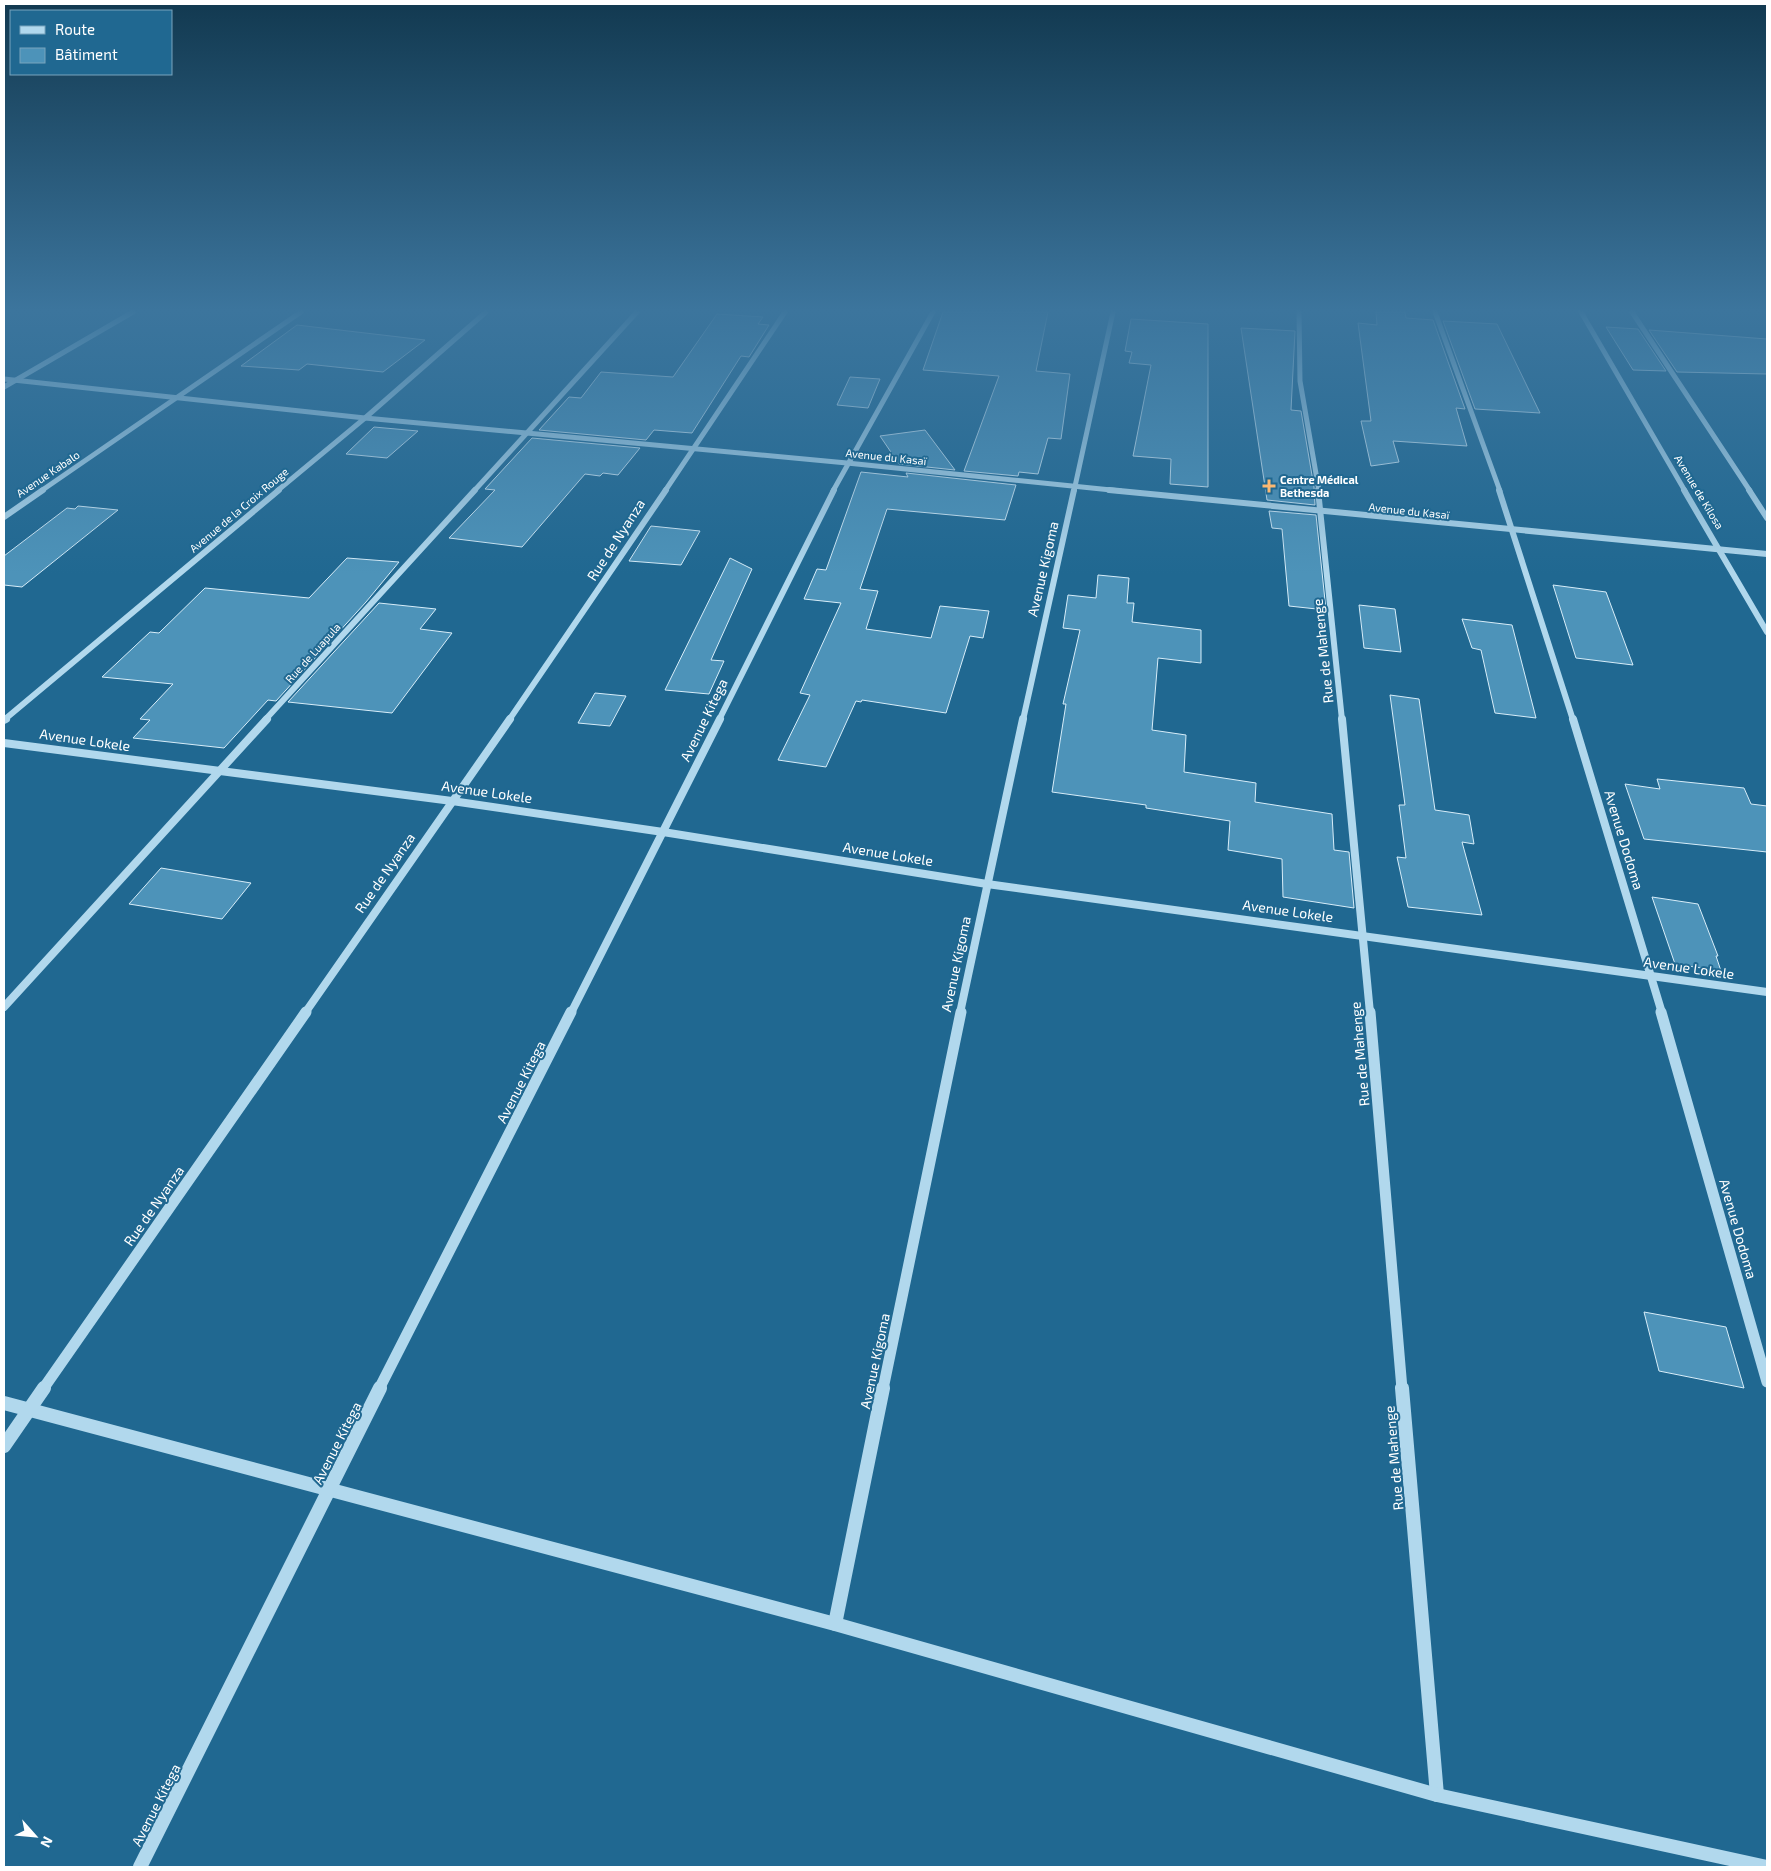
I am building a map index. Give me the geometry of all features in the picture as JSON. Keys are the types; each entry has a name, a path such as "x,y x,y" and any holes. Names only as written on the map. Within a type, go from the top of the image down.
{"street":[{"name":"Avenue Kabalo","path":"4,517 176,399"},
{"name":"Avenue du Kasaï","path":"179,399 847,463 1514,531 1767,554"},
{"name":"Avenue de la Croix Rouge","path":"4,720 386,399"},
{"name":"Rue de Luapula","path":"4,1007 557,399"},
{"name":"Rue de Nyanza","path":"4,1446 596,595 726,399"},
{"name":"Avenue Kitega","path":"140,1867 328,1490 663,832 847,463 883,399"},
{"name":"Avenue Kigoma","path":"835,1624 987,884 1095,399"},
{"name":"Rue de Mahenge","path":"1303,399 1322,512 1364,935 1437,1796"},
{"name":"Avenue Dodoma","path":"1466,399 1514,531 1574,722 1651,976 1767,1382"},
{"name":"Avenue de Kilosa","path":"1632,399 1767,632"},
{"path":"1689,399 1767,518"},
{"name":"Avenue Lokele","path":"4,743 452,801 663,832 987,884 1767,992"},
{"path":"4,1403 835,1624 1437,1796 1767,1867"}],"building":[{"path":"567,399 713,399 692,433 654,430 646,440 539,430"},
{"path":"840,399 872,399 868,408 837,405"},
{"path":"990,399 1066,399 1061,439 1048,438 1038,474 1019,472 1018,476 964,471"},
{"path":"1144,399 1208,399 1208,487 1170,484 1171,459 1133,456"},
{"path":"1252,399 1292,399 1291,410 1301,411 1314,487 1315,505 1267,500"},
{"path":"1368,399 1462,399 1465,409 1456,408 1467,446 1393,441 1399,462 1371,466 1361,421 1371,421"},
{"path":"1471,399 1533,399 1540,413 1475,409"},
{"path":"374,427 418,431 387,458 346,454"},
{"path":"925,430 955,470 899,464 880,436"},
{"path":"532,438 640,448 618,475 603,473 600,476 585,474 522,547 449,538 495,490 485,489"},
{"path":"861,472 908,477 906,473 1016,485 1005,520 887,509 860,589 878,591 866,629 931,638 940,606 989,611 983,638 970,636 946,713 862,700 861,702 856,701 826,767 778,760 810,695 800,693 841,603 804,599 817,569 826,570"},
{"path":"78,506 118,510 22,587 4,585 4,556 67,508 75,509"},
{"path":"1269,511 1316,515 1326,610 1289,606 1282,529 1272,528"},
{"path":"651,526 700,531 681,565 629,561"},
{"path":"347,558 399,562 366,602 276,701 268,700 224,748 133,738 150,720 140,719 173,684 102,677 150,632 159,633 205,588 309,598"},
{"path":"730,558 752,569 711,660 724,661 709,694 665,690"},
{"path":"1098,575 1129,578 1127,603 1134,603 1132,622 1201,630 1201,663 1158,658 1152,730 1186,735 1184,772 1256,783 1255,802 1332,814 1334,850 1349,852 1354,908 1283,897 1282,859 1228,850 1230,821 1146,808 1146,805 1052,792 1066,704 1063,704 1080,630 1063,628 1068,595 1096,598"},
{"path":"1553,585 1606,592 1633,665 1576,658"},
{"path":"379,603 436,609 420,629 452,633 392,713 288,702"},
{"path":"1359,605 1395,609 1401,652 1364,648"},
{"path":"1462,619 1512,625 1536,718 1495,713 1481,650 1472,648"},
{"path":"595,693 626,696 610,726 578,723"},
{"path":"1390,695 1419,699 1435,810 1469,815 1474,844 1462,842 1482,915 1408,907 1397,857 1406,858 1399,805 1405,805"},
{"path":"1657,779 1744,788 1751,804 1767,806 1767,852 1644,839 1625,784 1660,789"},
{"path":"161,868 251,883 222,919 129,904"},
{"path":"1652,897 1698,904 1718,956 1716,956 1721,971 1675,964"},
{"path":"1644,1312 1726,1327 1744,1388 1659,1371"}],"place":[{"name":"Centre Médical Bethesda","path":"1269,486"}]}
